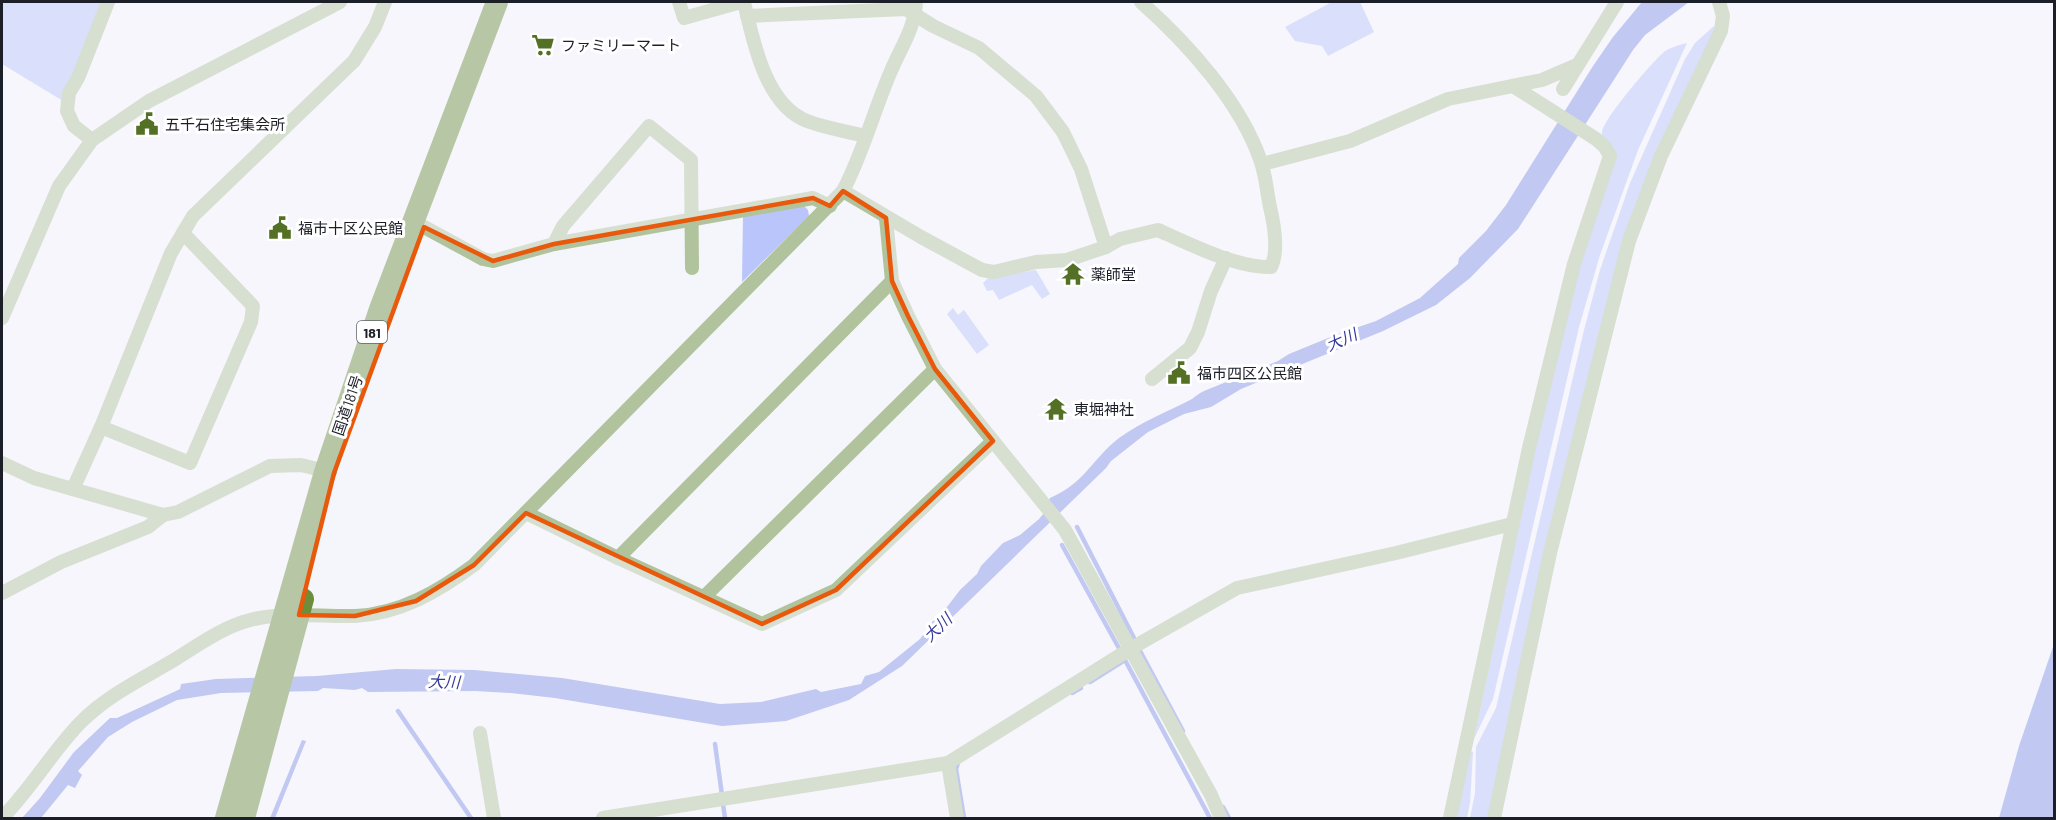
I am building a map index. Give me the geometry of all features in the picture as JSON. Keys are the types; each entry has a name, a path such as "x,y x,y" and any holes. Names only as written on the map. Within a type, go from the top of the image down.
{"highway":[{"name":"国道181号","path":"244,819 266,708 329,472 380,309 497,2"},
{"name":"国道181号","path":"329,472 513,2"},
{"name":"国道181号","path":"226,819 266,708"}],"street":[{"path":"92,140 74,126 68,111 69,93 78,78 108,2"},
{"path":"2,318 59,186 92,140 148,101 340,2"},
{"path":"73,489 102,427 171,253 193,216 354,61 375,27 385,2"},
{"path":"679,2 684,18 742,2 754,45 771,86 788,110 806,120 865,136"},
{"path":"843,191 885,218 982,270 994,273 1036,262 1067,260 1120,239 1158,230 1191,247 1226,258 1271,267 1274,263 1273,219 1262,164 1241,121 1221,89 1188,50 1141,2"},
{"path":"1563,89 1617,2"},
{"path":"1494,819 1551,553 1629,241 1661,156 1721,31 1723,16 1719,2"},
{"path":"747,16 916,8"},
{"path":"2,819 18,803 71,732 95,709 124,689 224,630 250,620 291,615 364,615 400,608 456,579 474,565 843,191 854,170 892,68 903,50 916,8"},
{"path":"916,8 933,26 979,48 1036,96 1062,132 1081,169 1106,246"},
{"path":"1262,164 1350,141 1448,99 1542,80 1577,65"},
{"path":"1450,819 1512,524 1574,264 1609,158 1605,147 1588,134 1513,86"},
{"path":"554,244 563,226 649,126 691,160 692,268"},
{"path":"424,227 483,259 493,261 554,244 813,198 830,206"},
{"path":"885,218 892,281 935,369 1065,530 1211,795 1221,819"},
{"path":"102,427 190,463 251,322 254,306 183,233"},
{"path":"1152,378 1190,348 1198,332 1210,291 1226,258"},
{"path":"618,558 892,281"},
{"path":"704,597 935,369"},
{"path":"526,513 762,624 836,590 993,441"},
{"path":"2,463 34,478 164,515"},
{"path":"2,593 61,562 148,527 164,515 178,512 270,466 301,465 329,472"},
{"path":"603,819 948,763 1130,649 1237,588 1396,553 1512,524"},
{"path":"480,732 494,819"},
{"path":"948,763 957,819"}],"highlighted area":[{"path":"843,191 886,218 892,281 908,316 935,369 993,441 836,590 762,624 526,513 474,565 416,601 355,616 299,615 334,473 424,227 493,261 554,244 813,198 830,206"}],"shaded area":[{"path":"2,2 102,2 63,101 2,64"},
{"path":"1332,2 1360,2 1374,32 1328,56 1322,46 1295,41 1285,27"},
{"path":"1714,26 1716,27 1644,191 1488,818 1470,818 1475,793 1476,747 1496,708 1600,270 1630,183 1685,59 1695,43"},
{"path":"1687,43 1638,150 1600,255 1579,327 1493,699 1474,739 1556,348 1612,158 1602,132 1620,103 1659,57 1665,51"},
{"path":"804,206 809,216 742,282 743,216"},
{"path":"1036,270 1050,294 1042,299 1032,285 999,300 993,290 987,291 983,283 988,278"},
{"path":"953,308 958,315 964,310 989,345 977,354 947,314"},
{"path":"1470,751 1473,752 1467,818 1453,818"}],"water":[{"name":"大川","path":"1642,2 1689,2 1645,35 1633,50 1518,229 1470,278 1436,305 1383,331 1241,389 1211,407 1184,414 1148,432 1111,461 902,666 849,700 786,721 722,726 555,698 511,693 368,692 362,688 355,690 323,688 318,691 221,693 177,700 132,722 108,737 78,771 82,775 75,788 68,785 41,818 22,818 74,752 110,718 117,718 176,691 180,689 181,684 216,679 317,676 396,669 474,670 562,678 720,704 761,702 816,689 821,692 861,684 865,676 879,672 920,639 933,621 937,620 960,590 1003,543 1020,535 1039,519 1045,512 1050,498 1072,485 1119,438 1202,392 1338,334 1376,321 1420,298 1458,264 1459,258 1486,231 1506,205 1593,66"},
{"path":"2054,644 2054,818 1999,818 2019,746"},
{"path":"302,740 306,741 275,818 270,818"}],"waterway":[{"path":"1077,527 1134,638"},
{"path":"1062,545 1120,650"},
{"path":"1139,649 1183,731"},
{"path":"1090,682 1125,660 1210,818"},
{"path":"1072,693 1081,688"},
{"path":"398,711 471,818"},
{"path":"715,744 722,795"},
{"path":"958,763 956,769 964,818"},
{"path":"723,804 725,818"},
{"path":"1223,807 1229,818"}],"place":[{"name":"ファミリーマート","path":"543,45"},
{"name":"五千石住宅集会所","path":"147,124"},
{"name":"福市十区公民館","path":"280,228"},
{"name":"薬師堂","path":"1073,274"},
{"name":"福市四区公民館","path":"1179,373"},
{"name":"東堀神社","path":"1056,409"}]}
